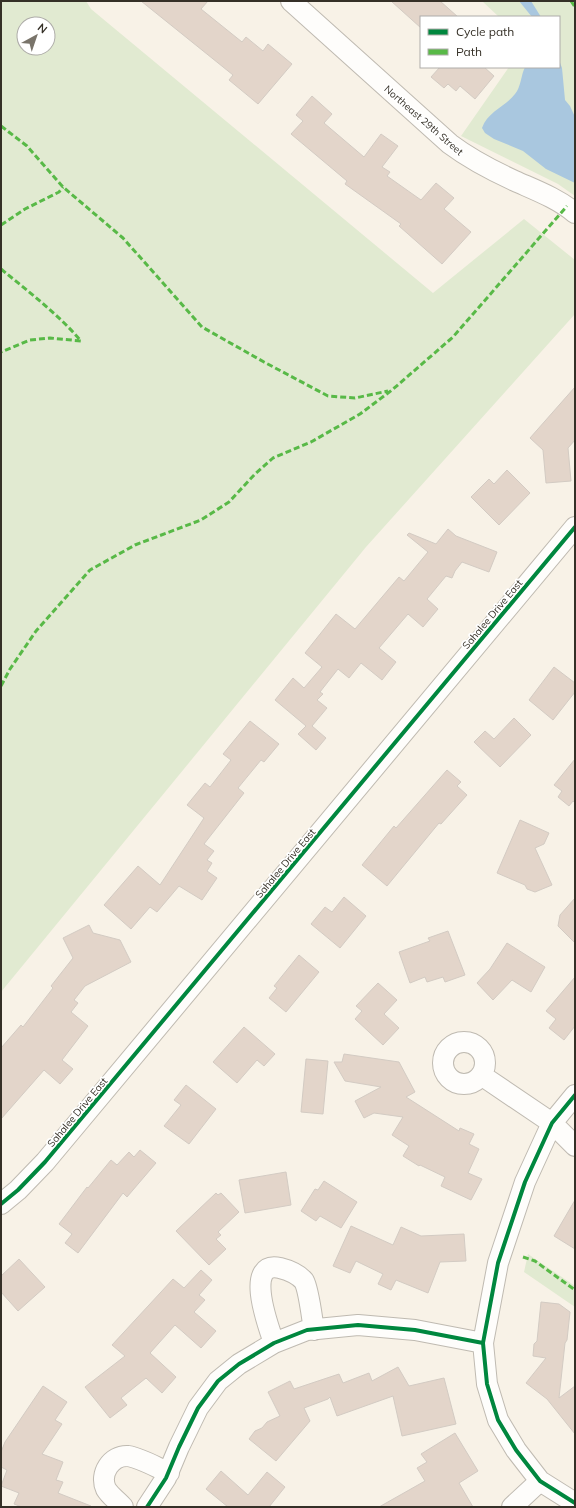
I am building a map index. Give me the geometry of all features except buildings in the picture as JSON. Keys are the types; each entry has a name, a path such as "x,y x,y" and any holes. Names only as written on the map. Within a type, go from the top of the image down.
{"street":[{"name":"Northeast 29th Street","path":"291,1 464,155 487,168 545,194 567,206 575,213"},
{"name":"Sahalee Drive East","path":"1,1204 18,1190 45,1162 575,527"},
{"path":"481,1075 552,1123 575,1146"},
{"path":"575,1095 552,1123 525,1182 498,1263 483,1343 487,1384 498,1420 516,1450 540,1481 575,1503"},
{"path":"274,1343 260,1295 262,1275 266,1270 272,1267 289,1270 298,1275 304,1282 314,1330"},
{"path":"148,1507 166,1478 198,1408 218,1381 238,1364 274,1343 307,1330 358,1325 415,1330 483,1343"},
{"path":"124,1507 109,1494 104,1481 104,1474 112,1461 126,1456 168,1473"},
{"path":"512,1507 540,1481"}],"green space":[{"path":"1,1 86,1 91,9 433,293 524,219 575,260 575,314 366,547 1,992"},
{"path":"482,1 575,1 575,196 558,184 461,136 508,68 560,68 560,16 498,16"},
{"path":"528,1254 575,1286 575,1307 524,1272"}],"water":[{"path":"519,1 531,1 540,16 531,16"},
{"path":"560,63 562,68 565,100 570,106 575,117 575,183 546,169 523,151 494,139 485,133 482,128 488,117 515,94 519,88 525,68 560,68"}],"marked path":[{"path":"571,1 575,7"},
{"path":"1,126 27,146 63,187 123,238 202,327 328,396 355,398 388,391"},
{"path":"1,225 25,209 59,192 63,187"},
{"path":"1,686 10,669 36,631 90,570 135,545 201,520 229,502 255,474 273,458 311,442 360,414 392,390 453,337 567,206"},
{"path":"1,269 53,312 81,341 50,338 30,340 1,352"},
{"path":"523,1257 535,1261 575,1290"}],"cycle path":[{"path":"1,1204 18,1190 45,1162 575,527"},
{"path":"575,1095 552,1123 525,1182 498,1263 483,1343 487,1384 498,1420 516,1450 540,1481 575,1503"},
{"path":"147,1507 166,1478 198,1408 218,1381 239,1364 274,1343 307,1330 358,1325 415,1330 483,1343"}]}
